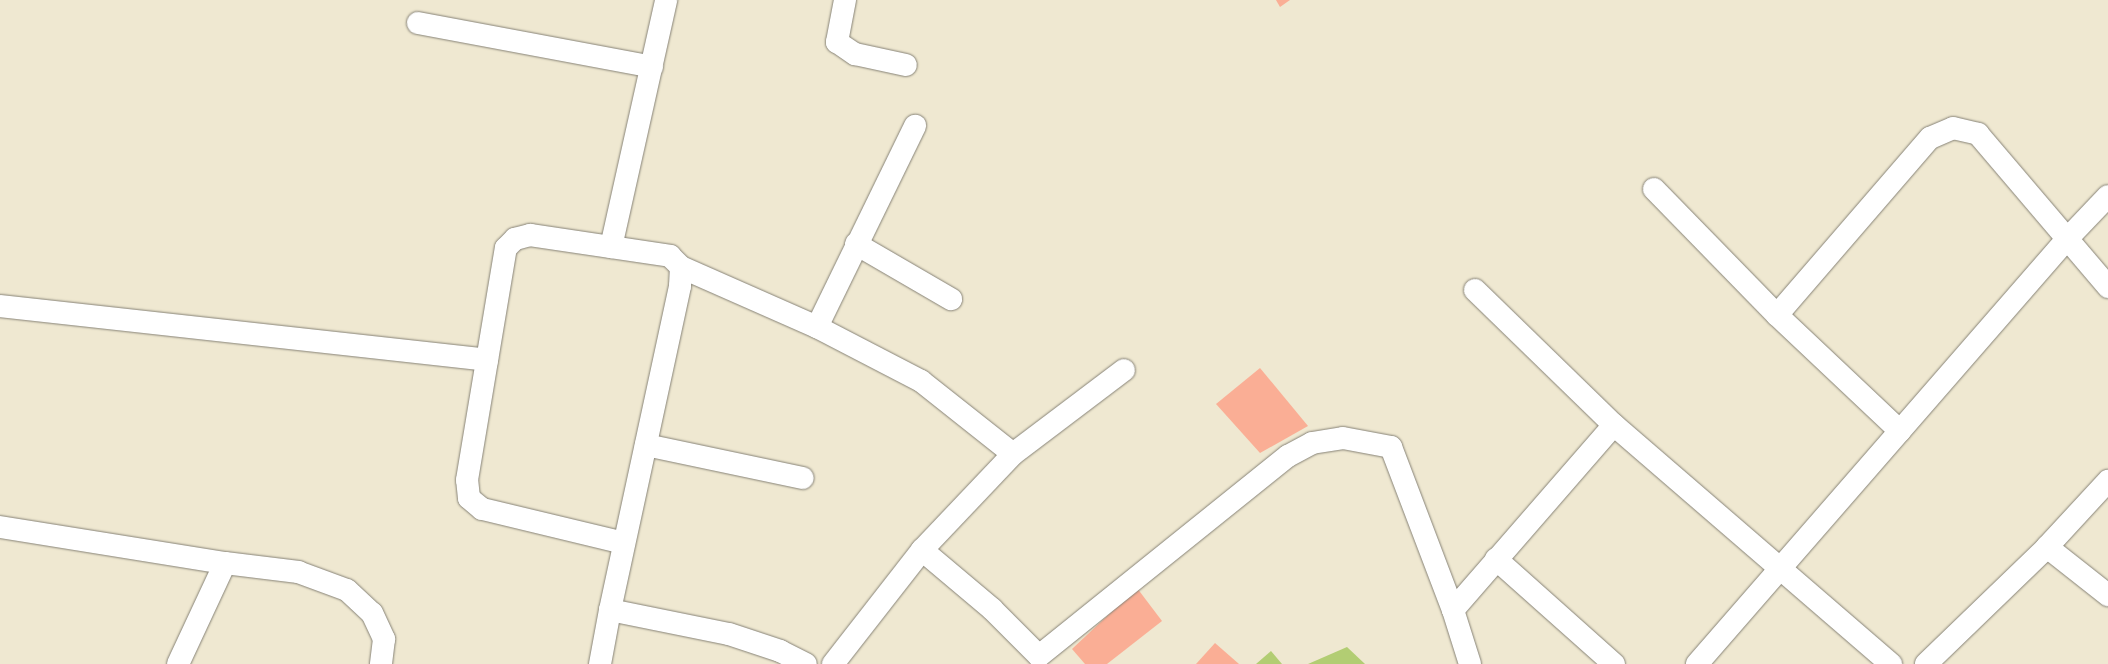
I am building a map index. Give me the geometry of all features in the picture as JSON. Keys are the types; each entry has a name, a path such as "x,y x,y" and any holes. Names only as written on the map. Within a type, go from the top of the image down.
{"street":[{"path":"611,247 666,0"},
{"path":"845,0 837,42 855,54 906,65"},
{"path":"418,23 652,67"},
{"path":"817,327 856,244 915,126"},
{"path":"1777,315 1930,138 1953,128 1978,134 2108,287"},
{"path":"1654,189 1777,315 1900,431"},
{"path":"1697,664 2067,239 2108,196"},
{"path":"624,543 482,509 469,498 467,480 506,248 515,239 530,235 670,256 681,267 817,327 921,381 1013,454"},
{"path":"856,244 951,299"},
{"path":"600,664 624,543 680,286 681,267"},
{"path":"1475,290 1614,424 1891,664"},
{"path":"0,306 487,360"},
{"path":"833,664 922,550 1013,454 1124,370"},
{"path":"1453,610 1614,424"},
{"path":"922,550 992,609 1034,660 1288,456 1312,444 1343,438 1391,448 1453,610 1470,664"},
{"path":"646,446 803,478"},
{"path":"1926,664 2047,547 2108,481"},
{"path":"0,527 225,563 298,572 347,590 372,613 384,639 381,664"},
{"path":"2047,547 2108,595"},
{"path":"1496,559 1614,664"},
{"path":"178,664 225,563"},
{"path":"610,610 729,634 780,651 806,664"}],"green space":[{"path":"1347,647 1365,664 1308,664"},
{"path":"1271,651 1282,664 1256,664"}],"building":[{"path":"1276,0 1290,0 1280,7"},
{"path":"1260,368 1308,426 1260,453 1216,404"},
{"path":"1137,588 1162,621 1107,664 1085,664 1072,649"},
{"path":"1215,643 1239,664 1196,664"}]}
